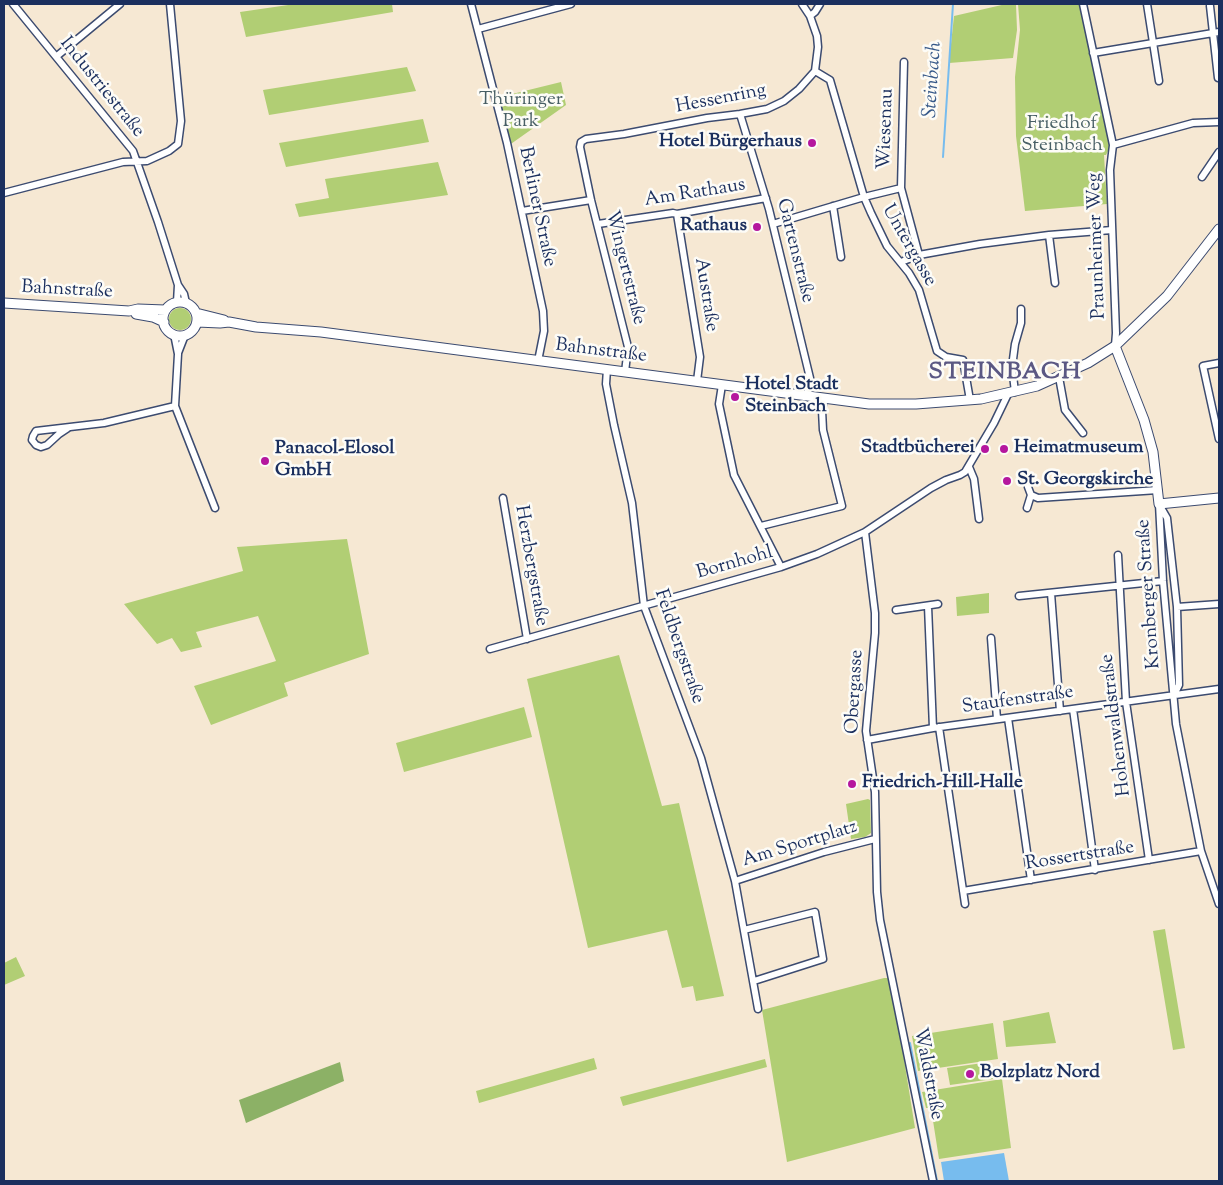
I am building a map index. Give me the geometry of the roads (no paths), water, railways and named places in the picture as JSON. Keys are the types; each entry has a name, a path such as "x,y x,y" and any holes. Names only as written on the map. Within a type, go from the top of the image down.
{"main road":[{"name":"Bahnstraße","path":"196,317 220,318 229,322 256,326 321,332 807,397 887,404 970,400 1012,393 1037,386 1095,359 1115,346 1167,296 1219,229"},
{"name":"Bahnstraße","path":"4,303 129,311 164,322"},
{"path":"181,303 194,309 196,317 194,328 185,335 174,334 167,329 164,322 165,310 172,304 181,303"},
{"name":"Bahnstraße","path":"129,311 138,309 165,310"},
{"path":"1115,346 1144,420 1153,452 1159,504 1219,498"}],"street":[{"name":"Industriestraße","path":"13,4 129,146 138,161 178,285 184,294 181,303"},
{"path":"57,56 120,4"},
{"path":"4,193 123,162 147,161 169,151 178,144 181,131 170,4"},
{"name":"Berliner Straße","path":"471,4 522,211 543,311 544,331 538,360"},
{"path":"478,29 571,4"},
{"path":"802,4 810,16 818,39 815,71"},
{"path":"810,16 820,4"},
{"name":"Praunheimer Weg","path":"1083,4 1113,145 1110,170 1115,346"},
{"path":"1147,4 1159,81"},
{"path":"1210,6 1216,33 1218,78"},
{"path":"1093,53 1216,33"},
{"name":"Wiesenau","path":"904,62 901,188 919,254"},
{"name":"Hessenring","path":"581,142 586,138 624,134 766,109 784,101 815,71"},
{"name":"Untergasse","path":"815,71 830,80 864,197 876,226 887,246 901,262 920,290 937,351 946,357 963,360 970,400"},
{"name":"Gartenstraße","path":"740,114 773,224 810,378 807,397"},
{"path":"1113,145 1193,123 1219,122"},
{"name":"Wingertstraße","path":"581,142 580,147 591,200 628,347 625,372"},
{"path":"1202,177 1219,152"},
{"path":"773,224 901,188"},
{"name":"Am Rathaus","path":"598,224 672,213 677,214 766,198"},
{"name":"Wingertstraße","path":"522,211 591,200"},
{"path":"833,206 841,256"},
{"name":"Austraße","path":"677,214 700,356 697,381"},
{"path":"901,262 919,254 1049,236 1112,230"},
{"path":"1049,236 1055,283"},
{"path":"1012,393 1012,367 1015,344 1021,323 1021,309"},
{"path":"174,334 178,354 175,406 215,508"},
{"path":"178,354 185,335"},
{"path":"1219,363 1203,366 1219,439"},
{"name":"Feldbergstraße","path":"607,370 606,384 632,503 644,606 701,758 735,881 758,1009"},
{"path":"1059,377 1065,410 1083,434"},
{"path":"722,385 719,404 734,476 781,566"},
{"name":"Bornhohl","path":"490,649 781,566 817,554 865,532 931,488 946,480 960,476 969,467 1012,393"},
{"path":"761,526 842,506 823,430 822,410 824,398"},
{"path":"68,428 47,445 41,447 32,440 32,436 36,431 104,423 175,406"},
{"path":"969,467 974,479 979,519"},
{"path":"1027,508 1031,495 1028,487"},
{"path":"1031,495 1038,498 1158,490"},
{"name":"Herzbergstraße","path":"503,498 527,639"},
{"name":"Kronberger Straße","path":"1159,504 1163,581 1176,724 1202,851 1219,904"},
{"name":"Kronberger Straße","path":"1159,504 1167,518 1177,607 1179,685 1173,696"},
{"name":"Obergasse","path":"865,532 875,623 866,722 867,740 875,792 875,838 880,920 892,972"},
{"name":"Hohenwaldstraße","path":"1118,555 1126,702 1149,860"},
{"path":"1019,596 1163,581"},
{"path":"1051,593 1060,711"},
{"path":"896,610 938,604"},
{"name":"Kronberger Straße","path":"1177,607 1219,604"},
{"path":"928,606 936,728 965,904"},
{"path":"991,638 997,720"},
{"path":"1173,696 1219,689"},
{"name":"Staufenstraße","path":"867,740 936,728 1173,696"},
{"path":"1073,709 1095,870"},
{"path":"1008,718 1031,880"},
{"name":"Am Sportplatz","path":"735,881 824,852 875,838"},
{"name":"Rossertstraße","path":"963,891 1202,851"},
{"path":"744,930 815,912 823,959 754,982"},
{"name":"Waldstraße","path":"892,972 933,1181"}],"water":[{"path":"1004,1153 1009,1181 944,1181 941,1162"}],"waterway":[{"name":"Steinbach","path":"943,157 953,4"},
{"path":"910,1043 937,1181"}],"place":[{"name":"Hotel Bürgerhaus","path":"812,143"},
{"name":"Rathaus","path":"757,227"},
{"name":"Hotel Stadt Steinbach","path":"735,397"},
{"name":"Stadtbücherei","path":"985,449"},
{"name":"Heimatmuseum","path":"1004,449"},
{"name":"Panacol-Elosol GmbH","path":"265,461"},
{"name":"St. Georgskirche","path":"1007,481"},
{"name":"Friedrich-Hill-Halle","path":"852,784"},
{"name":"Bolzplatz Nord","path":"970,1074"}],"district":[{"name":"STEINBACH","path":"1005,374"}],"park label":[{"name":"Thüringer Park","path":"521,112"},
{"name":"Friedhof Steinbach","path":"1062,136"}]}
